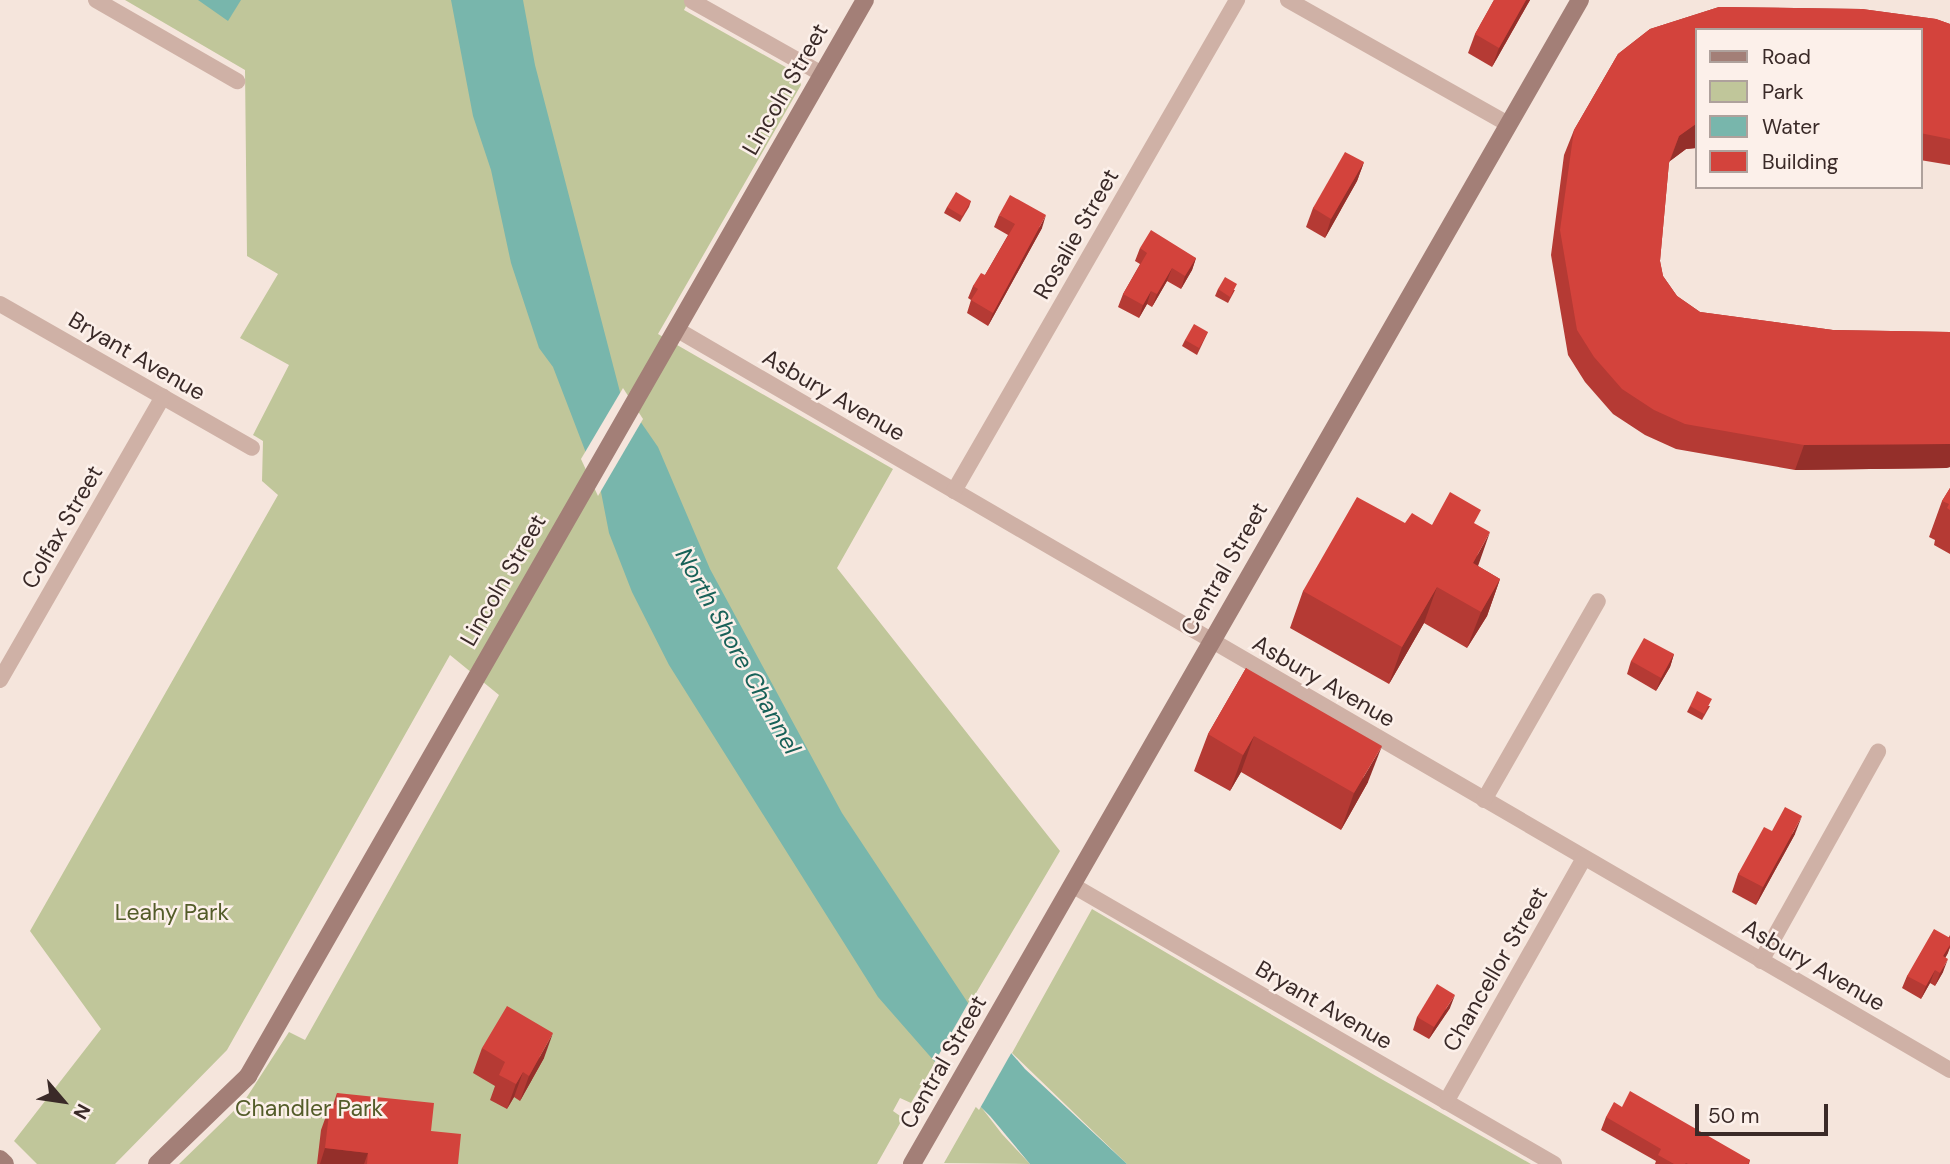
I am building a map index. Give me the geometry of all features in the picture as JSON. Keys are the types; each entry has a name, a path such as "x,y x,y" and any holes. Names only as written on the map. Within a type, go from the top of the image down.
{"street":[{"path":"96,0 237,81"},
{"name":"Lincoln Street","path":"158,1164 248,1076 864,0"},
{"name":"Rosalie Street","path":"954,491 1237,0"},
{"path":"1288,0 1508,124"},
{"name":"Central Street","path":"912,1164 1580,0"},
{"path":"692,1 822,74"},
{"name":"Bryant Avenue","path":"0,304 252,448"},
{"name":"Asbury Avenue","path":"676,329 1950,1070"},
{"name":"Colfax Street","path":"0,680 163,397"},
{"path":"1484,800 1598,601"},
{"path":"1761,961 1878,752"},
{"name":"Chancellor Street","path":"1446,1102 1584,858"},
{"name":"Bryant Avenue","path":"1072,885 1554,1164"},
{"path":"0,1159 5,1164"}],"green space":[{"path":"125,0 689,0 684,10 798,74 801,85 658,334 893,469 837,568 1060,851 911,1103 900,1098 893,1111 903,1118 877,1164 179,1164 245,1100 289,1032 305,1040 499,695 450,655 227,1050 115,1164 37,1164 14,1141 101,1029 30,931 278,495 262,481 263,441 253,435 289,365 240,338 278,274 247,256 245,70"},
{"path":"1092,909 1531,1164 1127,1164 1012,1053"},
{"path":"978,1103 1002,1134 1030,1164 944,1163"}],"water":[{"path":"198,0 241,0 228,21"},
{"name":"North Shore Channel","path":"451,0 523,0 535,65 620,392 658,447 710,569 842,813 968,1003 1025,1069 1127,1164 1030,1164 990,1116 935,1062 878,997 669,665 632,592 609,533 601,492 553,367 539,348 511,263 491,170 473,116"}],"pier":[{"path":"623,388 643,419 598,496 581,459"},
{"path":"970,1000 1013,1050 979,1110 933,1065"}],"building":[{"path":"1494,0 1526,0 1499,48 1475,34"},
{"path":"1719,7 1862,9 1936,19 1950,24 1950,139 1922,133 1922,28 1694,28 1694,125 1679,136 1669,162 1660,261 1663,276 1677,296 1700,312 1833,330 1950,332 1950,444 1804,445 1685,424 1654,410 1622,389 1594,357 1577,330 1560,230 1574,130 1618,54 1650,29"},
{"path":"1345,152 1364,162 1331,219 1313,208"},
{"path":"956,192 971,201 962,216 947,207"},
{"path":"1010,195 1046,215 993,313 971,300 978,289 973,286 981,273 985,275 1015,224 999,215"},
{"path":"1151,230 1196,258 1185,276 1172,268 1157,294 1151,291 1143,305 1123,294 1147,253 1140,248"},
{"path":"1225,277 1237,284 1230,297 1218,289"},
{"path":"1194,324 1208,332 1199,348 1185,340"},
{"path":"1950,488 1950,510 1947,508 1949,504 1942,501"},
{"path":"1450,492 1481,510 1474,523 1490,532 1473,563 1500,579 1481,612 1437,587 1402,647 1303,591 1357,497 1405,523 1412,513 1432,525"},
{"path":"1644,638 1674,654 1661,678 1631,661"},
{"path":"1246,668 1382,746 1354,793 1254,736 1243,755 1208,734"},
{"path":"1697,691 1712,699 1704,714 1690,706"},
{"path":"1785,807 1802,816 1763,887 1738,874 1764,827 1772,831"},
{"path":"1934,929 1950,938 1950,945 1943,956 1948,959 1940,973 1935,970 1926,986 1907,976"},
{"path":"1437,984 1455,995 1434,1027 1417,1017"},
{"path":"507,1006 553,1033 529,1076 523,1072 516,1084 499,1075 505,1062 482,1048"},
{"path":"1630,1091 1750,1160 1748,1164 1674,1164 1658,1155 1661,1149 1606,1117 1614,1102 1622,1107"},
{"path":"337,1093 434,1103 431,1131 461,1134 458,1164 367,1164 368,1153 325,1148 330,1105 336,1105"}],"park label":[{"name":"Leahy Park","path":"172,912"},
{"name":"Chandler Park","path":"309,1108"}]}
